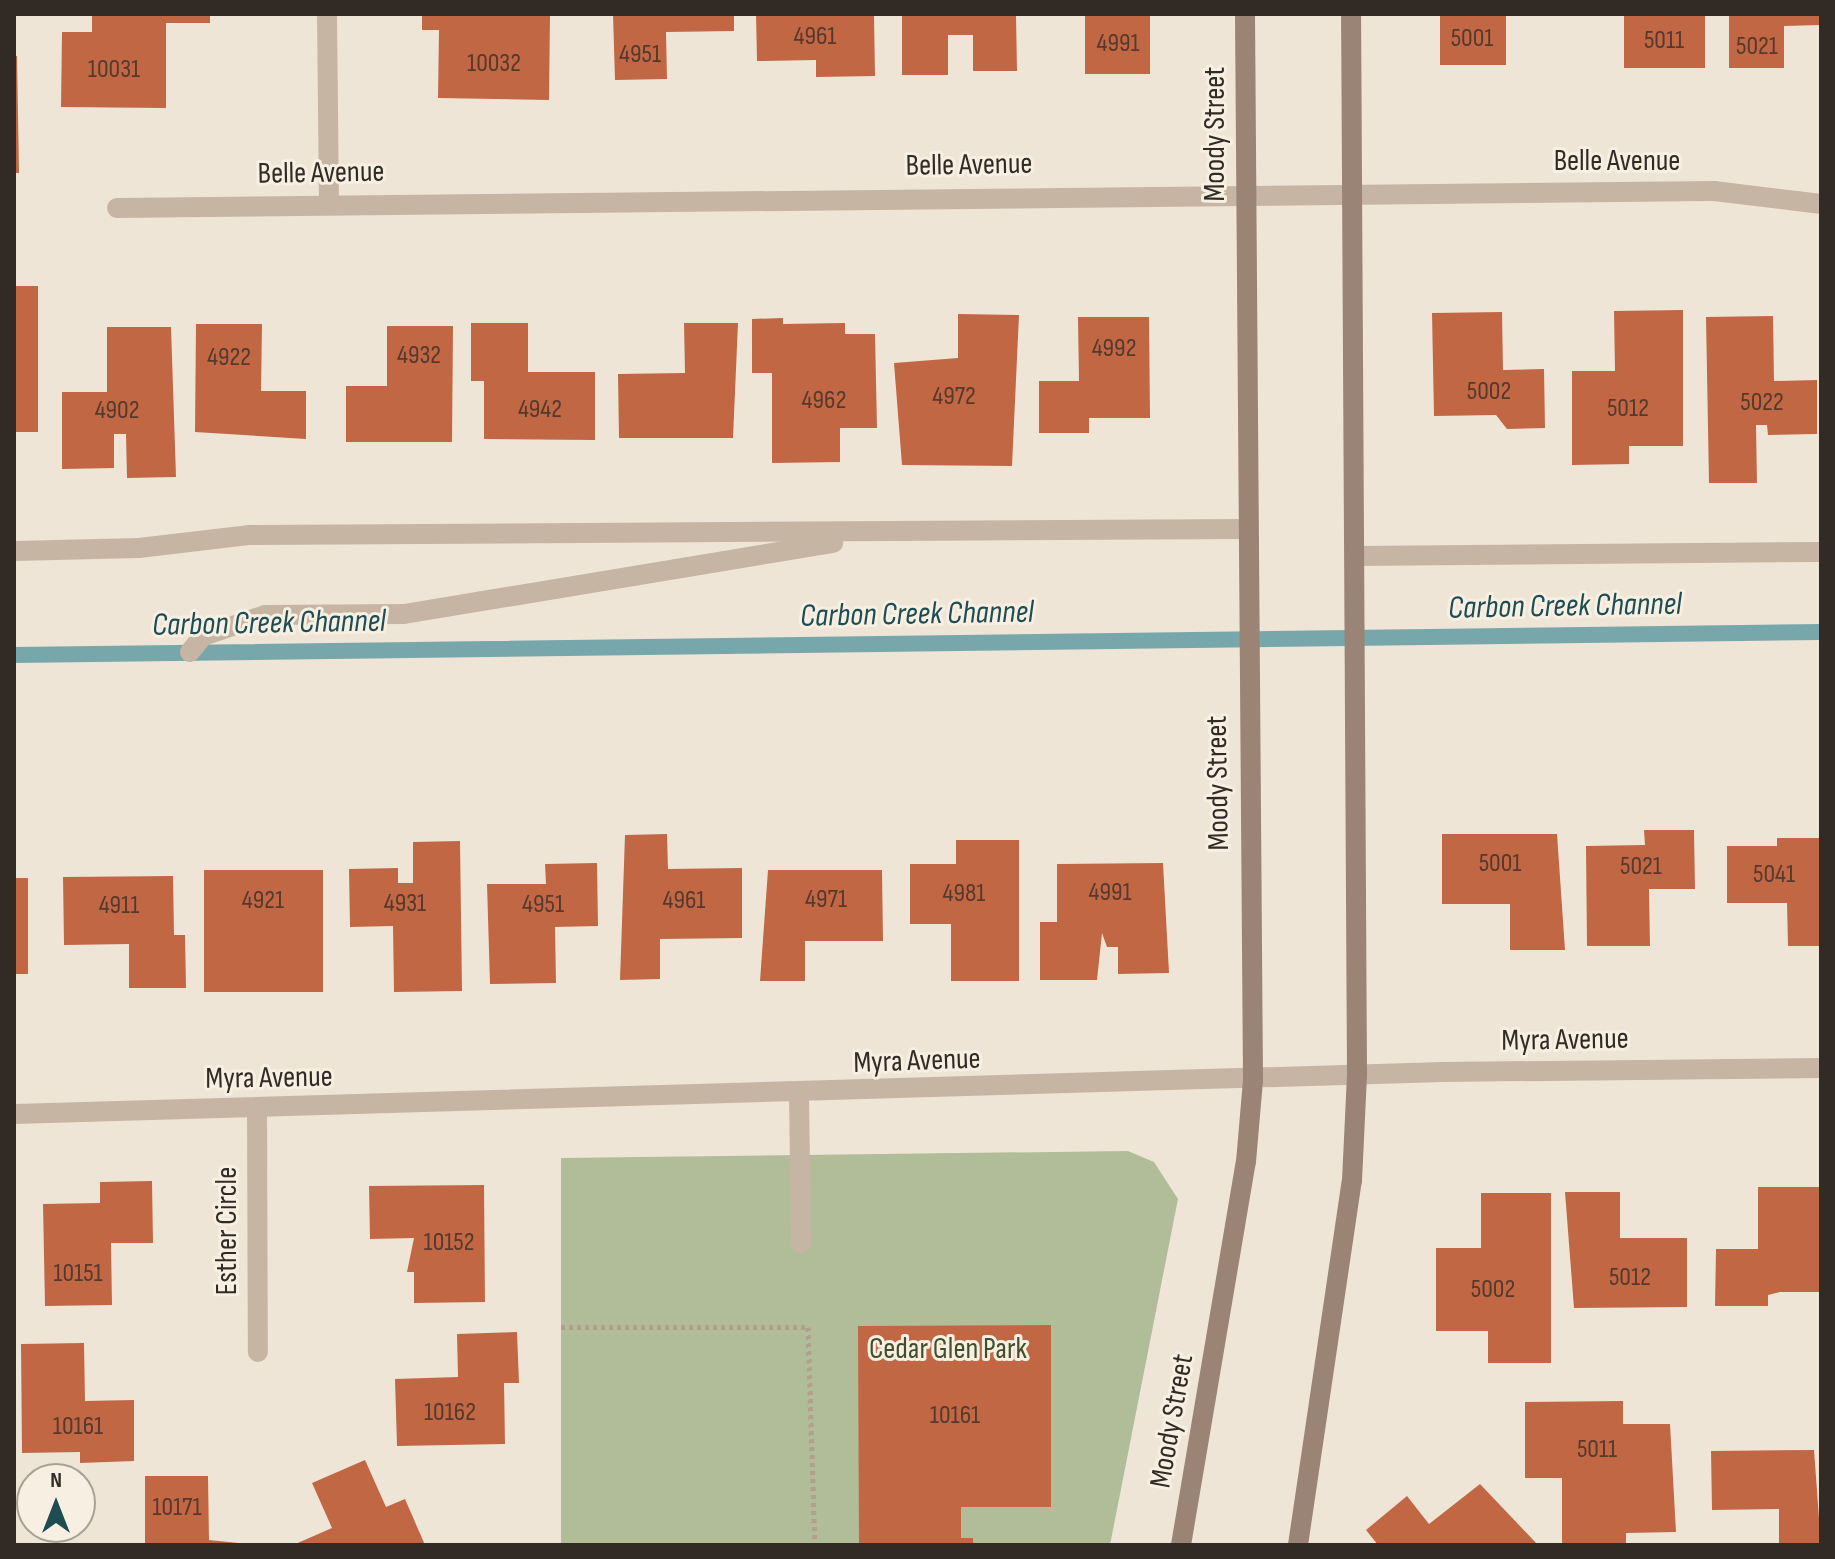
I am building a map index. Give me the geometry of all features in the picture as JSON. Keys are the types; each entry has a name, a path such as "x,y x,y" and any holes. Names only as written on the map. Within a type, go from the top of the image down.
{"main road":[{"name":"Moody Street","path":"1181,1545 1246,1162 1253,1080 1244,574 1245,14"},
{"path":"1298,1545 1352,1181 1357,1075 1351,14"}],"street":[{"path":"327,14 329,202"},
{"name":"Belle Avenue","path":"117,208 329,202 1714,191 1821,204"},
{"path":"14,551 139,548 250,535 1244,529"},
{"path":"190,652 203,636 265,615 404,614 900,532"},
{"path":"1356,565 1821,552"},
{"name":"Myra Avenue","path":"14,1114 799,1095 1357,1075 1821,1068"},
{"path":"799,1095 801,1243"},
{"name":"Esther Circle","path":"257,1108 258,1352"}],"path":[{"path":"561,1327 808,1327 815,1545"}],"green space":[{"name":"Cedar Glen Park","path":"1128,1151 1154,1162 1178,1199 1110,1545 561,1545 561,1158"}],"building":[{"path":"92,14 210,14 210,23 166,23 166,108 61,107 62,32 92,32"},
{"path":"422,14 550,14 549,100 438,98 439,30 422,30"},
{"path":"613,14 734,14 734,31 666,32 667,79 615,80"},
{"path":"756,14 874,14 875,76 816,77 816,60 757,61"},
{"path":"902,14 1016,14 1017,71 973,71 973,35 948,35 948,75 902,75"},
{"path":"1085,14 1150,14 1150,74 1085,74"},
{"path":"1440,14 1506,14 1506,65 1440,65"},
{"path":"1624,14 1705,14 1705,68 1624,68"},
{"path":"1729,14 1821,14 1821,25 1784,26 1784,68 1729,68"},
{"path":"14,56 17,56 19,173 14,173"},
{"path":"14,286 38,286 38,432 14,432"},
{"path":"1683,310 1683,446 1629,446 1629,464 1572,465 1572,371 1615,371 1614,311"},
{"path":"1502,312 1503,370 1544,369 1545,428 1507,429 1496,415 1434,416 1432,313"},
{"path":"958,314 1019,315 1012,466 902,465 894,363 958,358"},
{"path":"1773,316 1774,381 1817,380 1817,434 1768,435 1767,425 1756,425 1757,483 1709,483 1706,317"},
{"path":"1078,317 1149,317 1150,418 1089,418 1089,433 1039,433 1039,381 1079,381"},
{"path":"783,318 783,324 845,323 845,334 875,334 877,428 840,428 840,462 772,463 772,373 752,373 752,319"},
{"path":"471,323 528,323 528,372 595,372 595,440 484,439 484,381 471,381"},
{"path":"684,323 738,323 733,438 619,438 618,374 685,373"},
{"path":"196,324 262,324 261,391 306,391 306,439 195,432"},
{"path":"387,326 453,326 452,442 346,442 346,386 387,386"},
{"path":"107,327 171,327 176,477 127,478 126,434 114,434 114,468 62,469 62,392 107,392"},
{"path":"1644,830 1694,830 1695,889 1649,889 1650,946 1587,946 1586,846 1645,845"},
{"path":"667,834 668,869 742,868 742,938 660,939 660,979 620,980 625,835"},
{"path":"1442,834 1557,834 1565,950 1510,950 1510,904 1442,904"},
{"path":"1777,838 1821,838 1821,946 1788,946 1787,903 1727,903 1727,846 1777,846"},
{"path":"956,840 1019,840 1019,981 951,981 951,924 910,924 910,864 956,864"},
{"path":"460,841 462,991 394,992 393,926 350,927 349,869 398,868 398,883 413,883 413,842"},
{"path":"597,863 598,926 555,927 556,983 490,984 487,884 546,884 545,864"},
{"path":"1163,863 1169,973 1118,974 1118,947 1107,947 1102,933 1097,980 1040,980 1040,922 1057,922 1057,864"},
{"path":"204,870 323,870 323,992 204,992"},
{"path":"768,870 882,870 883,941 805,941 805,981 760,981"},
{"path":"173,876 174,935 185,935 186,988 129,988 129,944 64,945 63,877"},
{"path":"14,878 28,878 28,974 14,974"},
{"path":"152,1181 153,1243 111,1243 112,1305 45,1306 43,1204 100,1203 100,1182"},
{"path":"484,1185 485,1302 414,1303 414,1272 407,1272 414,1238 370,1239 369,1186"},
{"path":"1758,1187 1821,1187 1821,1292 1768,1295 1768,1306 1715,1306 1716,1249 1758,1249"},
{"path":"1565,1192 1620,1192 1620,1238 1687,1238 1687,1307 1574,1308"},
{"path":"1481,1193 1551,1193 1551,1363 1488,1363 1488,1331 1436,1331 1436,1248 1481,1248"},
{"path":"1051,1325 1051,1507 961,1507 961,1538 973,1538 973,1545 859,1545 858,1326"},
{"path":"517,1332 519,1383 504,1383 505,1444 397,1446 395,1379 458,1377 457,1334"},
{"path":"84,1343 85,1401 134,1400 134,1461 80,1463 80,1452 22,1453 21,1344"},
{"path":"1623,1401 1623,1424 1670,1424 1676,1532 1626,1533 1626,1545 1562,1545 1562,1478 1525,1478 1525,1402"},
{"path":"1814,1450 1821,1545 1779,1545 1779,1509 1712,1510 1711,1451"},
{"path":"365,1460 386,1507 405,1499 425,1545 293,1545 332,1528 312,1483"},
{"path":"145,1476 208,1476 209,1540 258,1545 145,1545"},
{"path":"1480,1484 1538,1545 1378,1545 1366,1530 1407,1496 1429,1524"}],"waterway":[{"name":"Carbon Creek Channel","path":"14,655 1821,632"}]}
